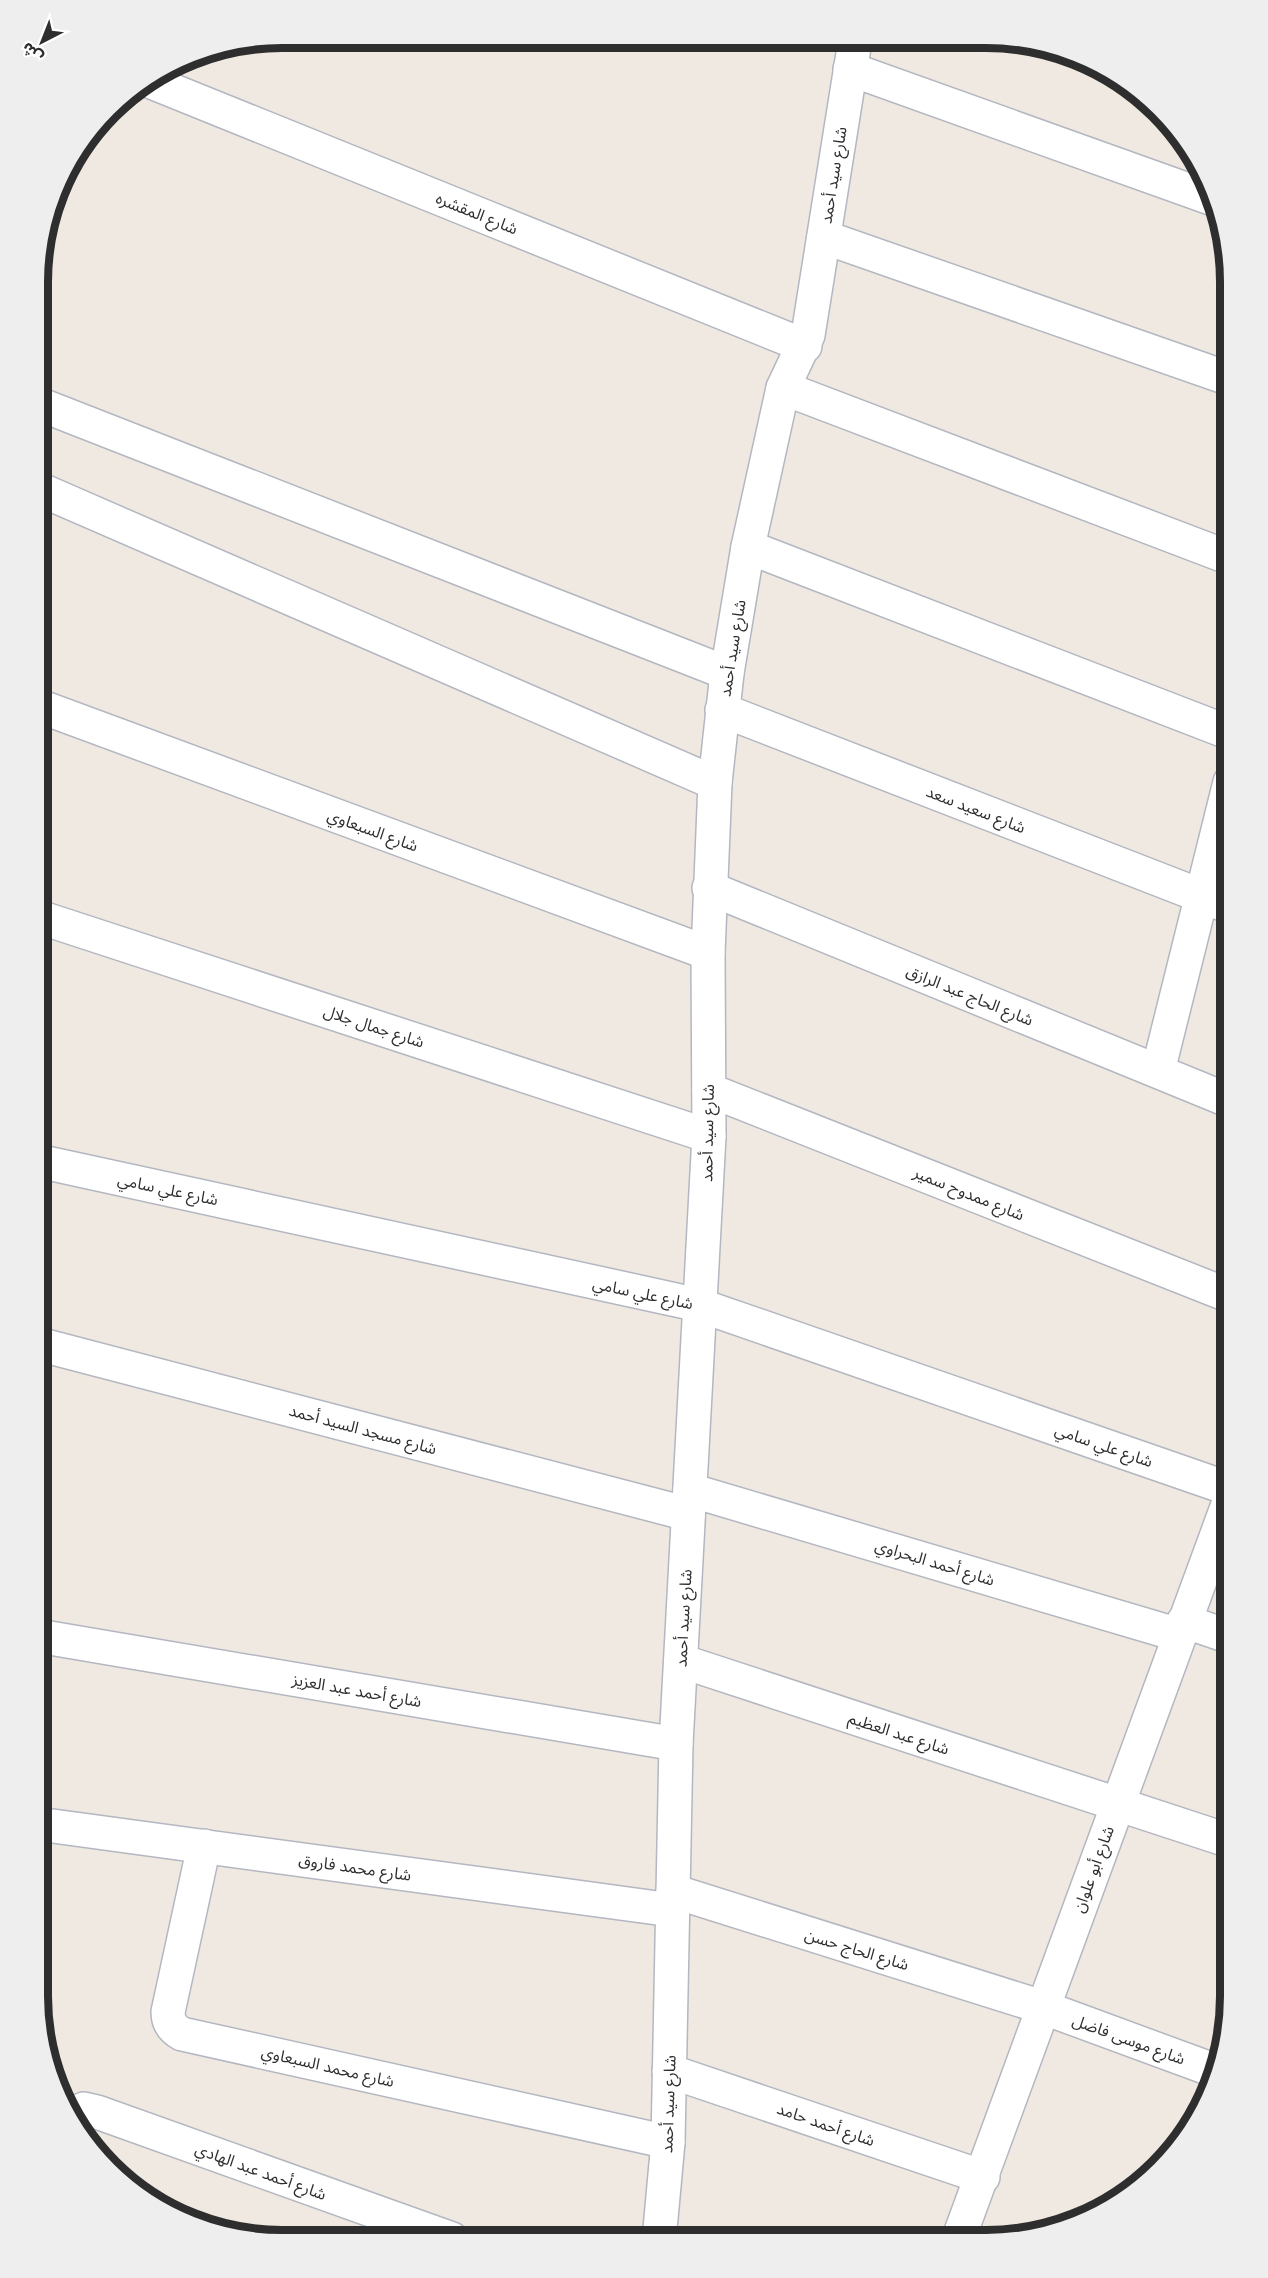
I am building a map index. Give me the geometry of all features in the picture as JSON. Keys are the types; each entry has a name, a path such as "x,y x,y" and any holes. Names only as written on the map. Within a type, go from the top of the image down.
{"street":[{"path":"852,55 1203,196"},
{"name":"شارع سيد أحمد","path":"660,2230 668,2142 676,1744 709,1136 709,888 722,710 748,547 783,388 805,346 852,55"},
{"name":"شارع المقشره","path":"157,84 805,346"},
{"path":"824,237 1220,376"},
{"path":"783,388 1220,554"},
{"path":"48,408 727,673"},
{"path":"48,493 716,783"},
{"path":"748,547 1220,729"},
{"name":"شارع السبعاوي","path":"48,709 708,953"},
{"name":"شارع سعيد سعد","path":"722,710 1216,901"},
{"path":"1158,1071 1216,901 1220,867"},
{"name":"شارع الحاج عبد الرازق","path":"709,888 1220,1097"},
{"name":"شارع جمال جلال","path":"48,920 709,1136"},
{"name":"شارع ممدوح سمير","path":"709,1090 1220,1292"},
{"name":"شارع علي سامي","path":"48,1163 699,1305 1220,1495"},
{"name":"شارع مسجد السيد أحمد","path":"48,1346 689,1502"},
{"name":"شارع أحمد البحراوي","path":"689,1502 1182,1628 1220,1635"},
{"name":"شارع أبو علوان","path":"971,2230 983,2177 1042,2007 1220,1526"},
{"name":"شارع أحمد عبد العزيز","path":"48,1638 676,1744"},
{"name":"شارع عبد العظيم","path":"681,1662 1220,1838"},
{"name":"شارع محمد فاروق","path":"48,1825 204,1846 673,1900"},
{"name":"شارع محمد السبعاوي","path":"204,1846 168,2012 168,2019 176,2031 668,2142"},
{"name":"شارع الحاج حسن","path":"673,1900 1042,2007"},
{"name":"شارع موسى فاضل","path":"1042,2007 1209,2068"},
{"name":"شارع أحمد حامد","path":"669,2071 983,2177"},
{"name":"شارع أحمد عبد الهادي","path":"78,2111 84,2109 96,2112 427,2230"}]}
